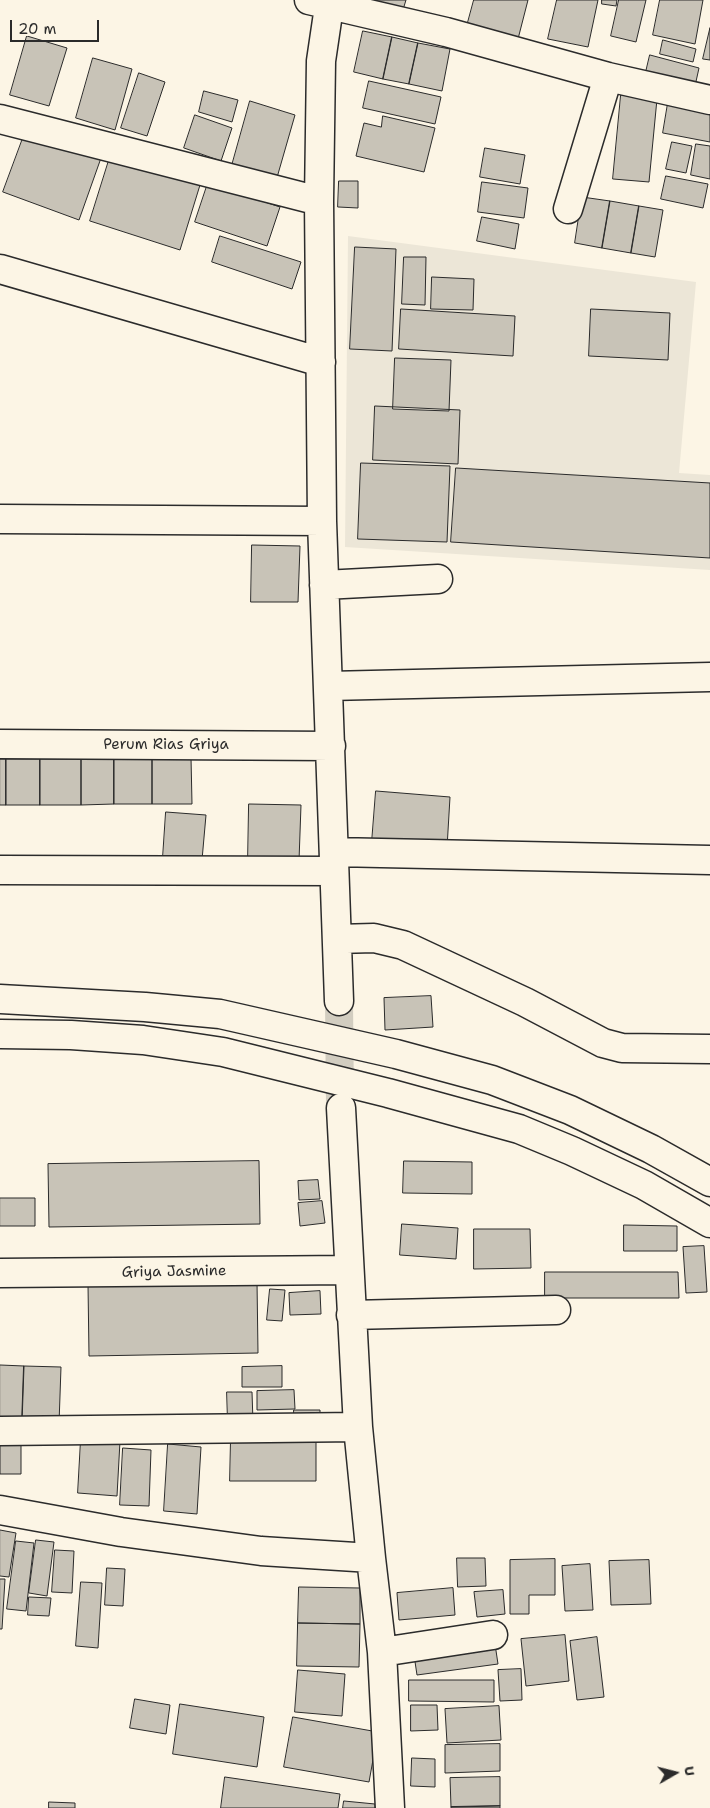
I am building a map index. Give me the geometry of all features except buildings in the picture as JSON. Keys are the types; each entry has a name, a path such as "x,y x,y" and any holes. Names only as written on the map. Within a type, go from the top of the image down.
{"main road":[{"path":"339,1001 322,521 319,200 322,2 446,32 608,77 710,100"},
{"path":"568,209 608,77"},
{"path":"0,119 319,200"},
{"path":"0,269 321,362"},
{"path":"0,519 322,521"},
{"path":"324,585 438,579"},
{"path":"329,686 710,677"},
{"name":"Perum Rias Griya","path":"0,744 331,746"},
{"path":"0,870 334,862 710,860"},
{"path":"337,939 374,938 402,945 525,1002 603,1043 622,1048 710,1049"},
{"path":"0,999 145,1007 220,1014 396,1054 492,1080 570,1110 710,1182"},
{"path":"0,1034 71,1035 134,1040 205,1050 388,1093 519,1129 572,1151 644,1185 710,1223"},
{"path":"340,1108 358,1427 382,1652 390,1808"},
{"name":"Griya Jasmine","path":"0,1273 348,1270"},
{"path":"351,1315 556,1310"},
{"path":"0,1431 358,1427"},
{"path":"0,1510 121,1532 261,1551 371,1558"},
{"path":"382,1652 493,1635"}],"shaded area":[{"path":"348,236 696,282 679,473 710,475 710,570 345,547"}],"tunnel":[{"path":"339,1001 340,1105"}]}
